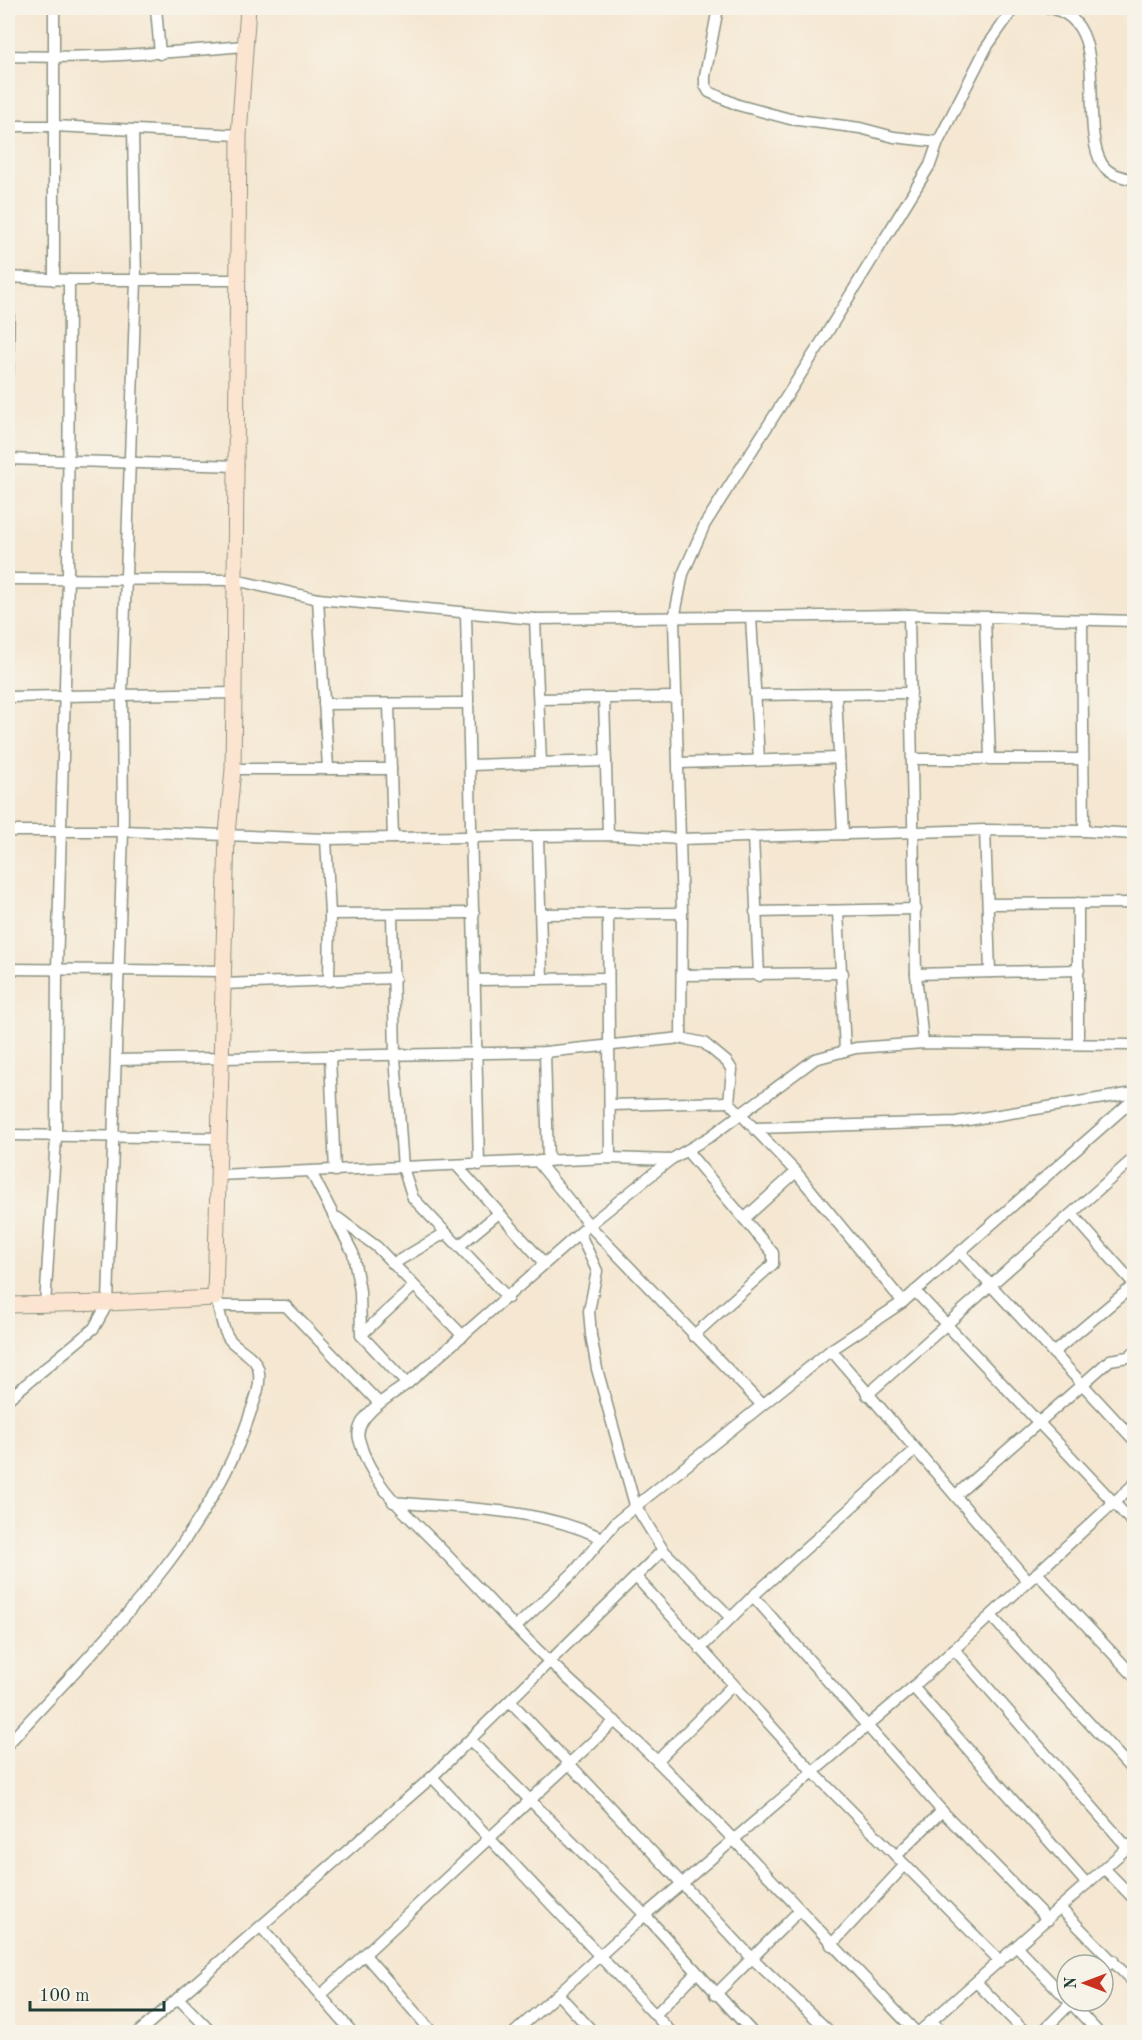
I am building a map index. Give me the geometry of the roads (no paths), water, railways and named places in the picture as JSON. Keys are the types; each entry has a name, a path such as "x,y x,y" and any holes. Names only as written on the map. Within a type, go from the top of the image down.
{"street":[{"path":"54,8 56,58 54,279"},
{"path":"156,8 160,54"},
{"path":"8,1744 129,1610 188,1534 237,1452 256,1396 259,1371 255,1360 227,1335 217,1302 220,1059 227,834 233,769 238,466 239,135 248,8"},
{"path":"718,8 705,76 705,85 709,92 738,105 790,119 860,128 894,137 938,142"},
{"path":"681,1038 682,913 674,619 683,574 705,524 930,165 938,142 987,48 1014,8"},
{"path":"1049,8 1072,20 1084,35 1090,63 1095,137 1101,163 1116,175 1134,180"},
{"path":"8,56 56,58 160,54 244,46"},
{"path":"8,126 239,135"},
{"path":"8,1399 94,1328 108,1304 123,831 122,695 136,280 133,130"},
{"path":"8,373 8,277 69,280 238,280"},
{"path":"45,1305 56,1138 57,970 68,579 69,280"},
{"path":"8,459 238,466"},
{"path":"8,579 235,580 318,599 535,619 909,615 1134,621"},
{"path":"318,599 328,768"},
{"path":"466,614 479,1165"},
{"path":"909,615 914,759 916,974 923,1043"},
{"path":"752,617 759,760"},
{"path":"985,618 990,758"},
{"path":"535,619 541,763"},
{"path":"1082,621 1084,831"},
{"path":"8,697 64,698 234,693"},
{"path":"755,695 911,693"},
{"path":"836,695 843,834"},
{"path":"539,699 677,697"},
{"path":"604,698 608,835"},
{"path":"324,704 467,703"},
{"path":"389,704 393,838"},
{"path":"679,763 839,758"},
{"path":"914,759 1083,759"},
{"path":"470,765 606,762"},
{"path":"233,769 391,769"},
{"path":"8,831 123,831 326,839 608,835 680,839 986,830 1134,834"},
{"path":"986,830 990,972"},
{"path":"538,836 542,978"},
{"path":"753,836 759,976"},
{"path":"326,839 330,914 329,981"},
{"path":"1078,903 1078,1044"},
{"path":"989,904 1134,903"},
{"path":"755,912 916,909"},
{"path":"838,911 843,973 845,1051"},
{"path":"330,914 474,913"},
{"path":"541,914 682,913"},
{"path":"392,914 395,1056 403,1168 412,1198 508,1298"},
{"path":"608,914 610,1158"},
{"path":"8,969 119,970 224,978 329,981 395,978"},
{"path":"916,974 1079,970"},
{"path":"683,975 759,976 843,973"},
{"path":"476,980 608,978"},
{"path":"116,1060 545,1053 681,1038 704,1043 727,1062 732,1070 729,1102"},
{"path":"954,1649 1131,1845 918,2032 831,1945 734,1839 657,1761 548,1660 415,1521 392,1502 383,1491 358,1439 359,1426 379,1403 407,1384 589,1225 670,1160 721,1130 741,1112 807,1063 845,1051 923,1043 1134,1045"},
{"path":"545,1053 543,1161 589,1225 693,1336 761,1404"},
{"path":"330,1058 336,1171"},
{"path":"756,1128 956,1122 1134,1093"},
{"path":"610,1105 729,1102 796,1172 903,1302"},
{"path":"516,1627 574,1572 600,1537 635,1505 831,1350 903,1302 1131,1103 1134,1116"},
{"path":"8,1135 56,1138 113,1136 218,1138"},
{"path":"687,1151 773,1253 773,1264 693,1336"},
{"path":"218,1175 458,1167 610,1158 670,1160"},
{"path":"867,1395 1134,1158"},
{"path":"458,1167 544,1263"},
{"path":"311,1172 336,1216 352,1253 360,1291 361,1335 407,1384"},
{"path":"744,1219 796,1172"},
{"path":"459,1246 499,1213"},
{"path":"1053,1353 1134,1285 1072,1214"},
{"path":"336,1216 376,1246 413,1287 463,1336"},
{"path":"393,1264 445,1233"},
{"path":"580,1234 597,1271 589,1322 597,1369 635,1505 663,1550 731,1618"},
{"path":"960,1252 1134,1440"},
{"path":"361,1335 413,1287"},
{"path":"915,1291 1134,1524"},
{"path":"8,1305 217,1302 286,1306 379,1403"},
{"path":"831,1350 867,1395 956,1495 1028,1581"},
{"path":"956,1495 1110,1360 1128,1357 1134,1352"},
{"path":"700,1649 753,1596 914,1450"},
{"path":"518,2032 645,1915 913,1687 1134,1484"},
{"path":"392,1502 530,1515 579,1527 600,1537"},
{"path":"139,2032 262,1928 432,1777 471,1741 548,1660 663,1550"},
{"path":"1037,1573 1134,1676"},
{"path":"636,1577 812,1771 1000,1961"},
{"path":"753,1596 942,1811 1048,1920"},
{"path":"991,1616 1134,1772"},
{"path":"657,1761 733,1685"},
{"path":"913,1687 1087,1884"},
{"path":"510,1701 751,1957 830,2032"},
{"path":"321,1995 571,1765 615,1721"},
{"path":"471,1741 645,1915 715,1995 752,2032"},
{"path":"432,1777 488,1840 655,2015 668,2032"},
{"path":"896,1856 942,1811"},
{"path":"831,1945 904,1865"},
{"path":"1105,1869 1134,1899"},
{"path":"1060,1908 1106,1953"},
{"path":"715,1995 799,1911"},
{"path":"262,1928 352,2032"},
{"path":"1017,1947 1055,1986"},
{"path":"365,1955 432,2032"},
{"path":"1115,1962 1134,1983"},
{"path":"655,2015 696,1973"},
{"path":"976,1982 1024,2032"},
{"path":"558,1994 594,2032"},
{"path":"178,1998 211,2032"},
{"path":"1042,2032 1059,2013"},
{"path":"1081,2013 1098,2032"},
{"path":"932,2022 942,2032"}]}
